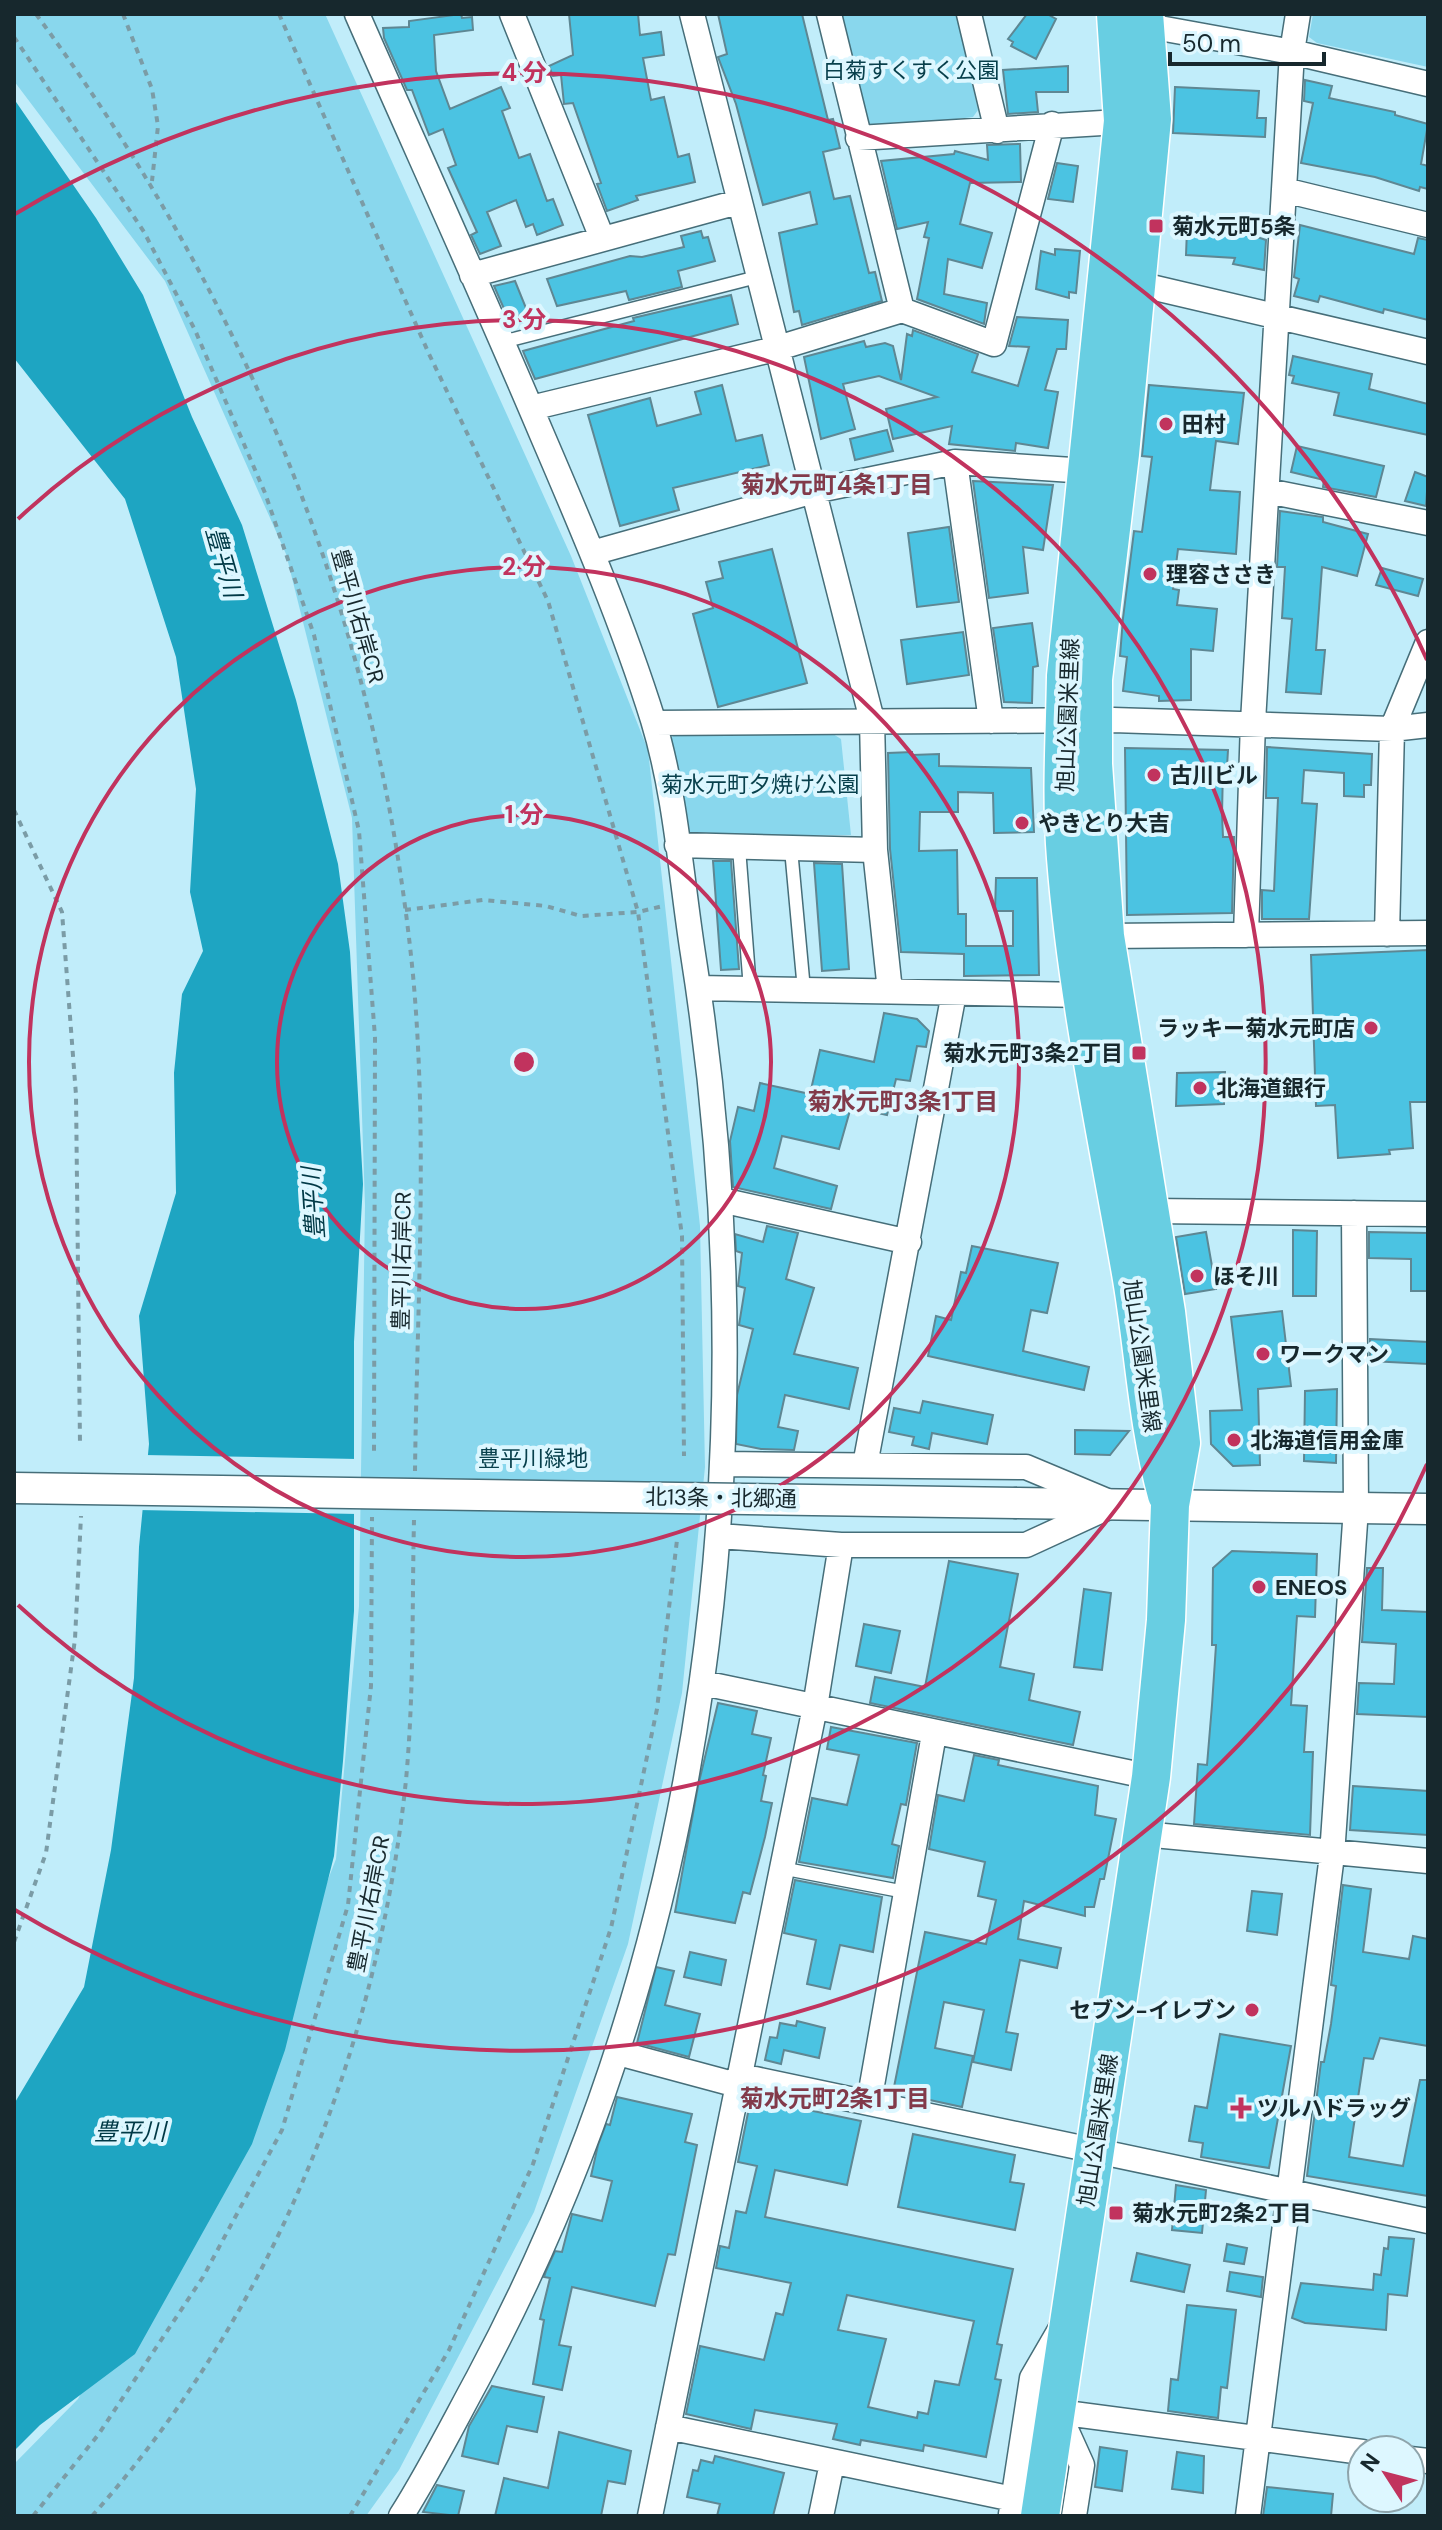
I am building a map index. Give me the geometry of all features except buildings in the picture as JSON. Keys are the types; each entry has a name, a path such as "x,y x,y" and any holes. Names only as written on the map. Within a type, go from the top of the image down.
{"main road":[{"name":"旭山公園米里線","path":"1130,19 1138,120 1138,284 1093,679 1079,721 1062,746 1066,858 1084,995 1144,1348 1153,1442 1170,1505"},
{"name":"旭山公園米里線","path":"1021,2510 1058,2412 1070,2311 1151,1777 1166,1620 1170,1505 1181,1443 1150,1211 1105,936 1079,721 1066,676 1087,471 1138,120"}],"street":[{"path":"357,14 592,553 654,723 699,988 721,1200 726,1346 724,1464 703,1683 679,1822 655,1927 618,2053 555,2222 525,2288 401,2516"},
{"path":"512,14 602,238"},
{"path":"692,14 872,720 875,850 890,991"},
{"path":"829,14 902,310"},
{"path":"969,14 997,131"},
{"path":"1246,935 1253,722 1292,52 1298,14"},
{"path":"1130,19 1428,84"},
{"path":"858,138 1138,120"},
{"path":"531,408 775,349 902,310 994,344 1052,124"},
{"path":"1284,190 1428,225"},
{"path":"472,275 738,202"},
{"path":"1138,284 1428,352"},
{"path":"955,462 991,721"},
{"path":"592,553 814,491 955,462 1087,471"},
{"path":"1267,491 1428,523"},
{"path":"1387,934 1392,729 1428,642"},
{"path":"654,723 872,720 1253,722 1392,729 1428,725"},
{"path":"677,845 875,850"},
{"path":"1105,936 1428,933"},
{"path":"699,988 1084,995"},
{"path":"865,1465 954,993"},
{"path":"721,1200 909,1242"},
{"path":"1150,1211 1428,1214"},
{"path":"1248,2516 1332,1855 1356,1508 1354,1213"},
{"path":"724,1464 1026,1467 1115,1504"},
{"name":"北13条・北郷通","path":"14,1488 1428,1509"},
{"path":"719,1536 841,1545 1026,1545 1115,1504"},
{"path":"650,2516 815,1707 841,1545"},
{"path":"703,1683 934,1734 1151,1777"},
{"path":"869,2102 934,1734"},
{"path":"1143,1834 1332,1855 1428,1861"},
{"path":"618,2053 737,2085 755,2079 1428,2221"},
{"path":"668,2427 832,2463 1021,2510 1032,2378 1070,2311"},
{"path":"1058,2412 1346,2450"},
{"path":"1058,2412 1082,2465 1074,2516"},
{"path":"821,2516 832,2463"}],"lane":[{"path":"502,342 757,277"},
{"path":"739,848 750,989"},
{"path":"791,849 804,990"},
{"path":"781,1868 905,1892"}],"path":[{"name":"豊平川右岸CR","path":"36,14 152,183 223,311 302,493 358,666 380,763 405,910 420,1107 414,1480"},
{"path":"123,14 152,89 158,126 152,183"},
{"path":"279,14 429,354 548,601 638,912 682,1236 684,1456"},
{"path":"14,37 144,232 195,330 265,493 314,635 359,831 375,1037 374,1454"},
{"path":"14,810 62,912 76,1095 80,1444"},
{"path":"405,910 483,900 546,906 581,916 638,912 685,900"},
{"name":"豊平川右岸CR","path":"92,2516 151,2444 229,2327 288,2216 340,2088 371,1978 397,1851 410,1716 414,1512"},
{"path":"14,1942 46,1853 75,1639 81,1516"},
{"path":"33,2516 98,2435 203,2277 282,2130 348,1905 371,1686 372,1517"},
{"path":"350,2516 449,2350 533,2164 611,1928 657,1709 677,1540"}],"green space":[{"name":"豊平川緑地","path":"14,14 325,14 571,556 648,750 700,1226 705,1467 682,1693 628,1944 534,2212 399,2470 366,2516 14,2516 14,2464 78,2399 241,2103 336,1859 359,1606 365,1205 352,818 286,554 165,281 14,81"},
{"name":"白菊すくすく公園","path":"839,14 956,14 978,110 973,117 877,129 867,123"},
{"path":"1313,14 1428,14 1428,67 1317,43 1309,37"},
{"name":"菊水元町夕焼け公園","path":"833,734 841,739 851,835 680,835 669,742 673,736"}],"water":[{"name":"豊平川","path":"14,99 96,218 143,295 192,417 242,525 296,700 338,864 350,952 363,1184 354,1342 354,1611 343,1761 334,1856 285,2050 252,2144 135,2354 40,2425 14,2451 14,2104 84,1987 111,1850 134,1678 139,1547 149,1444 139,1316 176,1193 174,1073 182,994 203,951 190,892 196,789 176,657 125,499 14,358"}],"pier":[{"path":"144,1455 358,1459 358,1514 138,1510"}],"place":[{"name":"菊水元町5条","path":"1156,226"},
{"name":"田村","path":"1166,424"},
{"name":"理容ささき","path":"1150,574"},
{"name":"古川ビル","path":"1154,775"},
{"name":"やきとり大吉","path":"1022,823"},
{"name":"ラッキー菊水元町店","path":"1371,1028"},
{"name":"菊水元町3条2丁目","path":"1139,1053"},
{"name":"北海道銀行","path":"1200,1088"},
{"name":"ほそ川","path":"1197,1276"},
{"name":"ワークマン","path":"1263,1354"},
{"name":"北海道信用金庫","path":"1234,1440"},
{"name":"ENEOS","path":"1259,1587"},
{"name":"セブン-イレブン","path":"1252,2010"},
{"name":"ツルハドラッグ","path":"1241,2108"},
{"name":"菊水元町2条2丁目","path":"1116,2213"}],"district":[{"name":"菊水元町4条1丁目","path":"837,484"},
{"name":"菊水元町3条1丁目","path":"903,1101"},
{"name":"菊水元町2条1丁目","path":"835,2098"}]}
